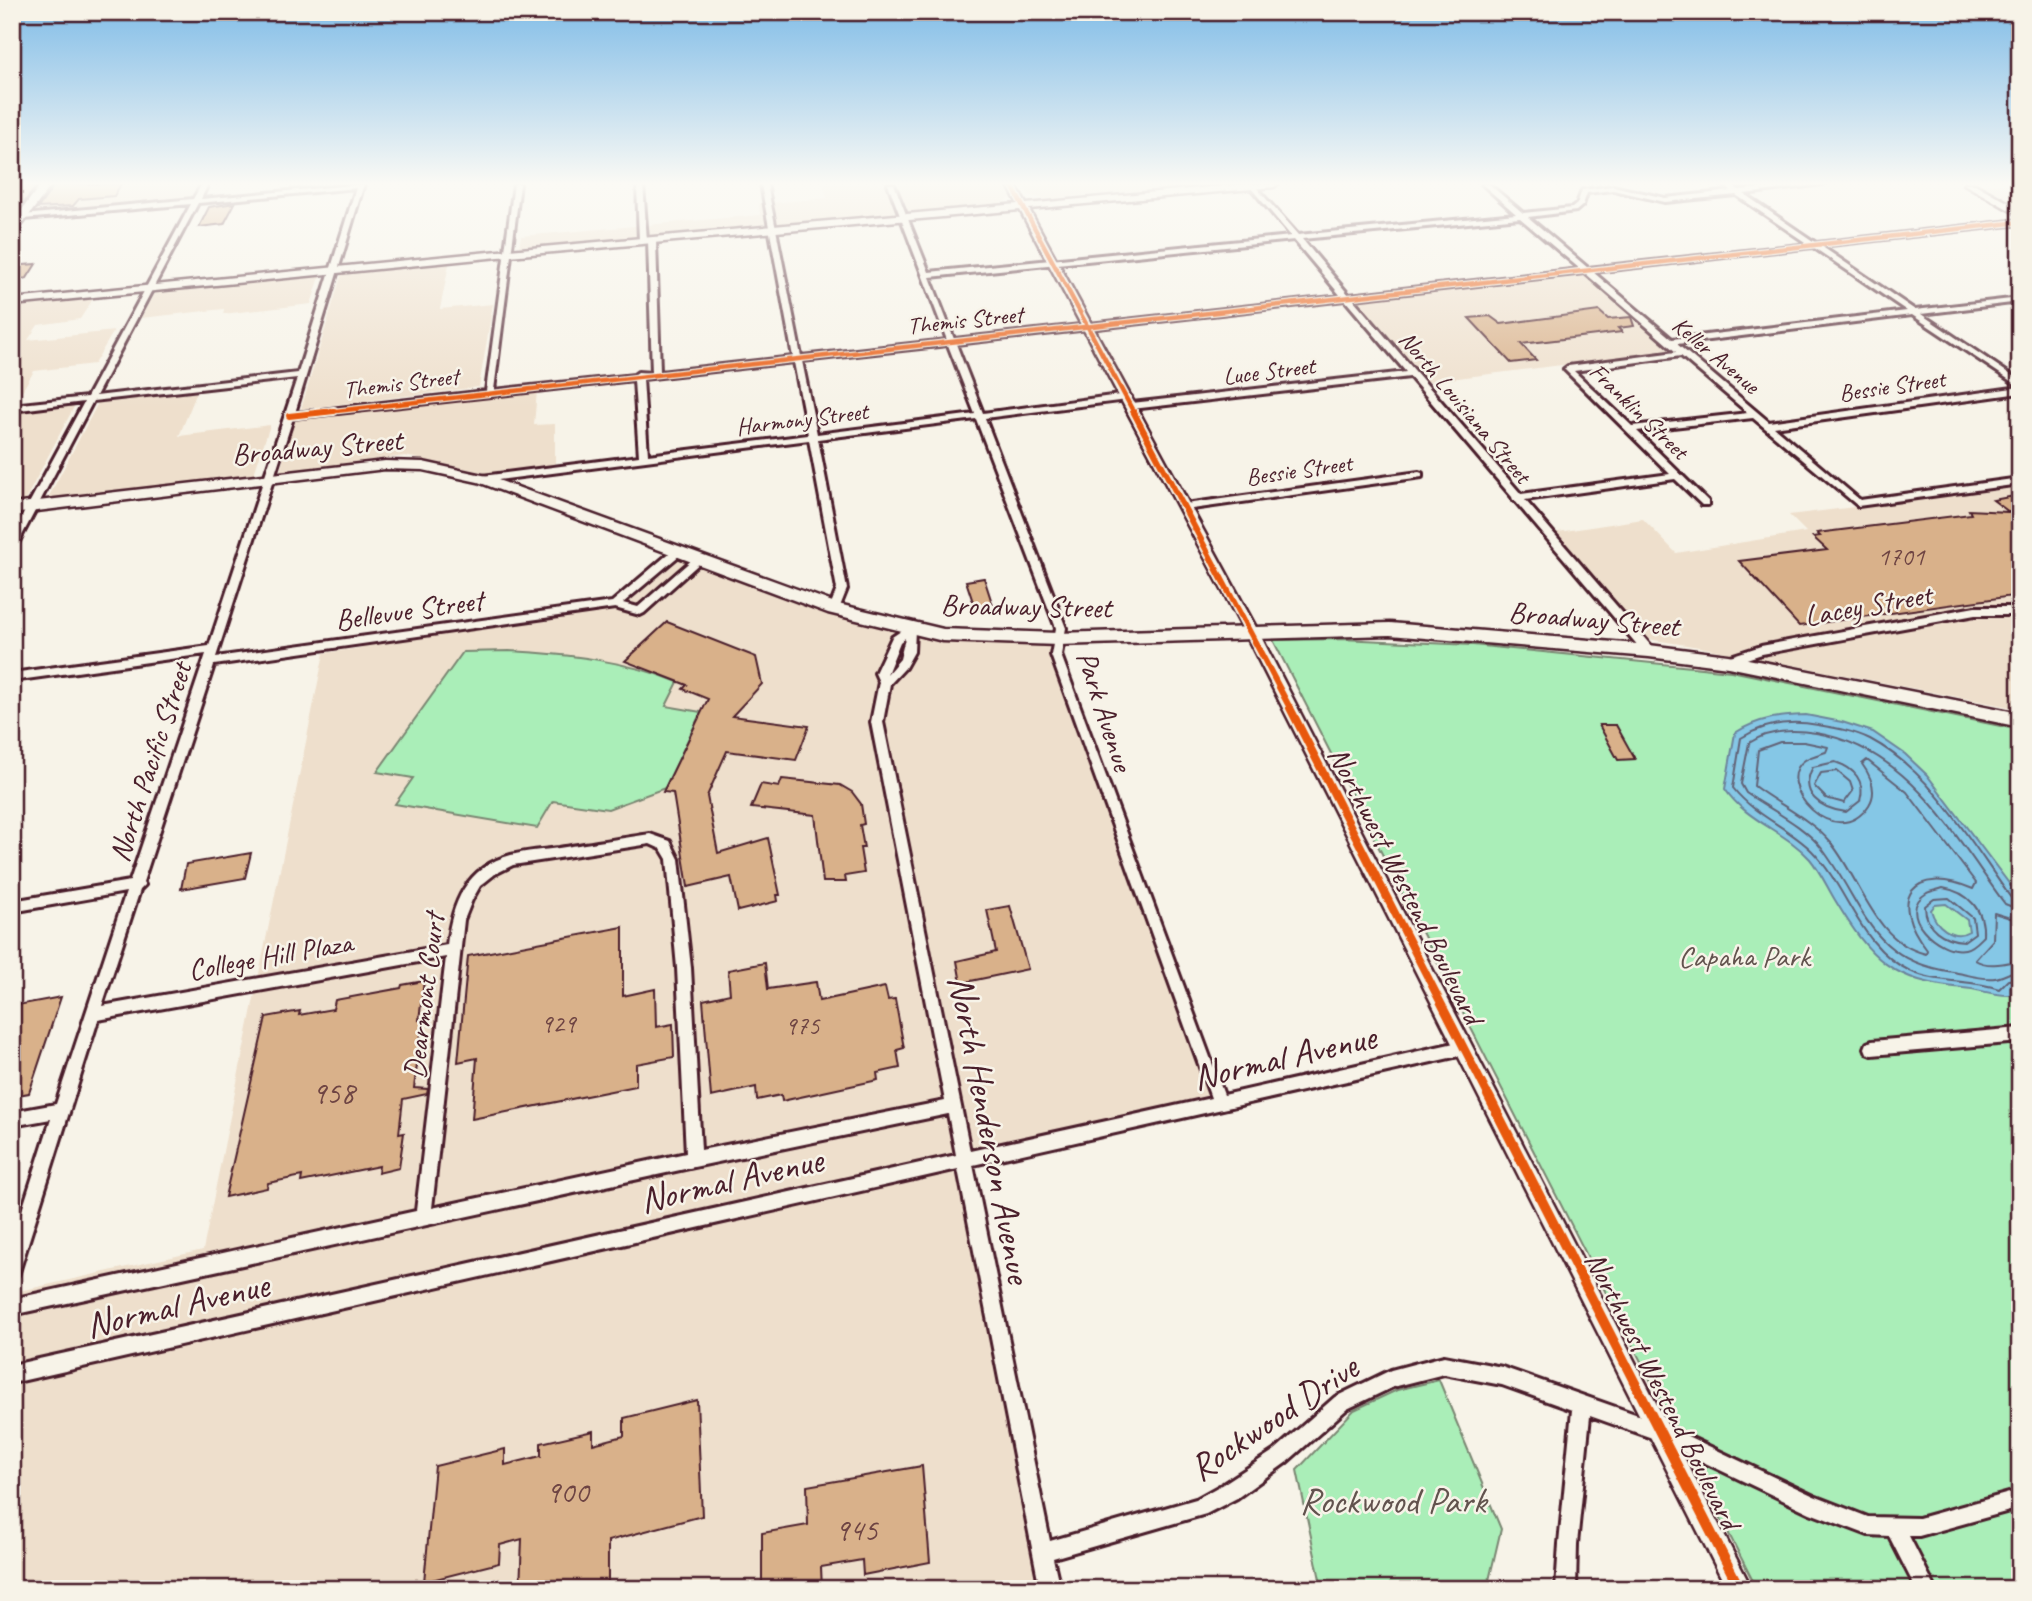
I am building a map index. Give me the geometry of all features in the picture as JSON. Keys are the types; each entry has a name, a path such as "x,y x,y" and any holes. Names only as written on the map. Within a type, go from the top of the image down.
{"main road":[{"name":"Broadway Street","path":"12,509 385,466 458,471 834,609 910,629 976,638 1058,639 1251,631 1390,629 1649,651 1728,661 2020,720"}],"street":[{"path":"12,545 167,259"},
{"name":"North Pacific Street","path":"12,1269 61,1110 138,886 339,259"},
{"path":"12,302 451,259"},
{"path":"490,392 508,259"},
{"path":"649,259 656,373"},
{"path":"781,259 842,589 834,609"},
{"name":"Park Avenue","path":"919,259 1061,628 1056,655 1220,1103"},
{"path":"925,275 1079,259"},
{"name":"North Louisiana Street","path":"1316,259 1516,498 1649,651"},
{"name":"Keller Avenue","path":"1572,259 1858,503 2020,481"},
{"name":"Themis Street","path":"289,415 1695,259"},
{"path":"1835,259 2020,387"},
{"name":"Northwest Westend Boulevard","path":"1055,261 1251,631 1740,1589"},
{"path":"1671,342 2020,300"},
{"path":"1671,342 1683,353"},
{"name":"Franklin Street","path":"1683,353 1568,369 1705,503"},
{"name":"Luce Street","path":"1130,402 1411,374"},
{"name":"Themis Street","path":"12,408 301,375"},
{"path":"638,375 644,458"},
{"name":"Bessie Street","path":"1769,425 2020,387"},
{"name":"Harmony Street","path":"482,479 979,416 1130,402"},
{"path":"1632,429 1757,415"},
{"name":"Bessie Street","path":"1185,507 1419,475"},
{"path":"1516,498 1677,476"},
{"path":"615,605 677,552"},
{"name":"Bellevue Street","path":"209,662 615,605 640,611 698,560"},
{"name":"Lacey Street","path":"1728,661 1760,650 1975,611 2020,611"},
{"name":"North Henderson Avenue","path":"910,629 913,643 897,674 885,682 877,722 1050,1589"},
{"path":"12,677 213,649"},
{"name":"Dearmont Court","path":"423,1218 457,920 468,889 490,868 512,860 650,839 666,845 673,859 684,968 694,1158"},
{"path":"12,907 138,886"},
{"name":"College Hill Plaza","path":"95,1014 455,950"},
{"path":"1872,1048 2020,1035"},
{"name":"Normal Avenue","path":"12,1374 1463,1048"},
{"name":"Normal Avenue","path":"12,1307 694,1158 954,1106"},
{"path":"12,1119 61,1110"},
{"name":"Rockwood Drive","path":"1043,1552 1199,1507 1230,1492 1281,1456 1341,1403 1391,1379 1444,1365 1502,1376 1658,1431 1810,1504 1868,1526 1919,1527 2020,1499"},
{"path":"1566,1589 1582,1403"},
{"path":"1894,1526 1926,1589"}],"shaded area":[{"path":"449,264 440,309 493,304 479,387 301,409 342,273"},
{"path":"321,274 311,304 223,314 224,309 141,318 155,291"},
{"path":"1588,276 1673,351 1426,382 1357,301"},
{"path":"93,299 80,319 38,325 28,340 114,331 94,364 34,371 16,401 12,402 12,307"},
{"path":"537,391 534,425 555,424 555,466 490,474 405,456 280,472 294,418"},
{"path":"197,392 179,436 270,425 254,474 47,500 98,403"},
{"path":"75,405 23,504 12,505 12,412"},
{"path":"2020,487 2020,709 1648,639 1552,533 1643,519 1676,553 1806,532 1789,515"},
{"path":"677,552 910,629 1058,639 1056,656 1220,1103 965,1160 1050,1589 12,1589 12,1307 20,1291 203,1250 324,653 360,648 371,639 615,605"}],"green space":[{"name":"Capaha Park","path":"1341,639 1473,645 1731,671 2020,730 2020,1589 1757,1589 1273,640"},
{"path":"509,651 595,659 637,668 678,682 666,706 701,712 665,788 608,809 553,801 537,828 395,804 413,778 377,772 463,652"},
{"name":"Rockwood Park","path":"1439,1380 1501,1529 1487,1589 1322,1589 1297,1470 1354,1410 1397,1390"}],"water":[{"path":"1806,715 1873,732 1905,754 1927,775 2020,898 2020,986 2010,987 2010,995 1918,980 1886,964 1860,938 1810,859 1744,810 1725,789 1735,733 1760,721","holes":["1946,904 1967,920 1969,931 1963,934 1951,933 1940,926 1931,910 1935,905"]}],"building":[{"path":"36,264 27,278 12,281 12,266"},
{"path":"1599,311 1608,319 1631,317 1634,326 1618,328 1622,332 1521,344 1536,360 1511,363 1469,318 1490,316 1501,324"},
{"path":"2020,495 2020,595 1799,626 1739,561 1827,550 1813,537 1820,536 1817,533 1971,514 1969,510 2009,512 1993,500"},
{"path":"984,578 994,609 976,611 966,581"},
{"path":"667,622 756,657 762,684 732,716 809,726 796,760 727,751 707,796 718,853 768,838 780,895 777,895 778,901 738,911 731,877 688,887 673,793 663,792 708,699 683,689 687,685 625,661"},
{"path":"1599,725 1616,725 1635,759 1618,760"},
{"path":"782,779 840,785 852,792 861,804 864,824 860,825 864,848 860,848 864,873 845,876 846,882 823,882 815,815 751,808 761,784 779,787"},
{"path":"251,853 245,878 181,889 186,864"},
{"path":"1010,906 1028,969 961,983 957,961 996,952 987,910"},
{"path":"623,927 623,996 655,989 656,1027 673,1024 674,1057 636,1064 636,1086 472,1119 477,1058 458,1062 468,956"},
{"path":"765,963 768,989 816,982 819,1001 885,987 888,1000 895,999 904,1048 897,1050 900,1068 877,1073 878,1080 782,1101 781,1095 757,1100 756,1087 711,1097 703,1000 730,994 728,970"},
{"path":"424,981 419,1020 423,1019 414,1088 428,1089 427,1094 403,1099 399,1134 404,1133 399,1168 378,1173 379,1166 301,1182 302,1176 268,1183 267,1188 225,1197 266,1017 333,1009 335,1000"},
{"path":"61,997 29,1093 12,1096 12,1006"},
{"path":"697,1400 702,1516 608,1541 608,1589 520,1589 522,1539 500,1545 499,1563 424,1582 435,1466 505,1449 505,1465 541,1456 541,1443 593,1431 593,1444 624,1436 624,1418"},
{"path":"922,1466 930,1562 863,1575 862,1560 821,1567 822,1589 762,1589 762,1533 808,1525 807,1486"}],"cycle path":[{"path":"1051,259 1251,631 1740,1589"},
{"path":"289,416 1692,259"}]}
